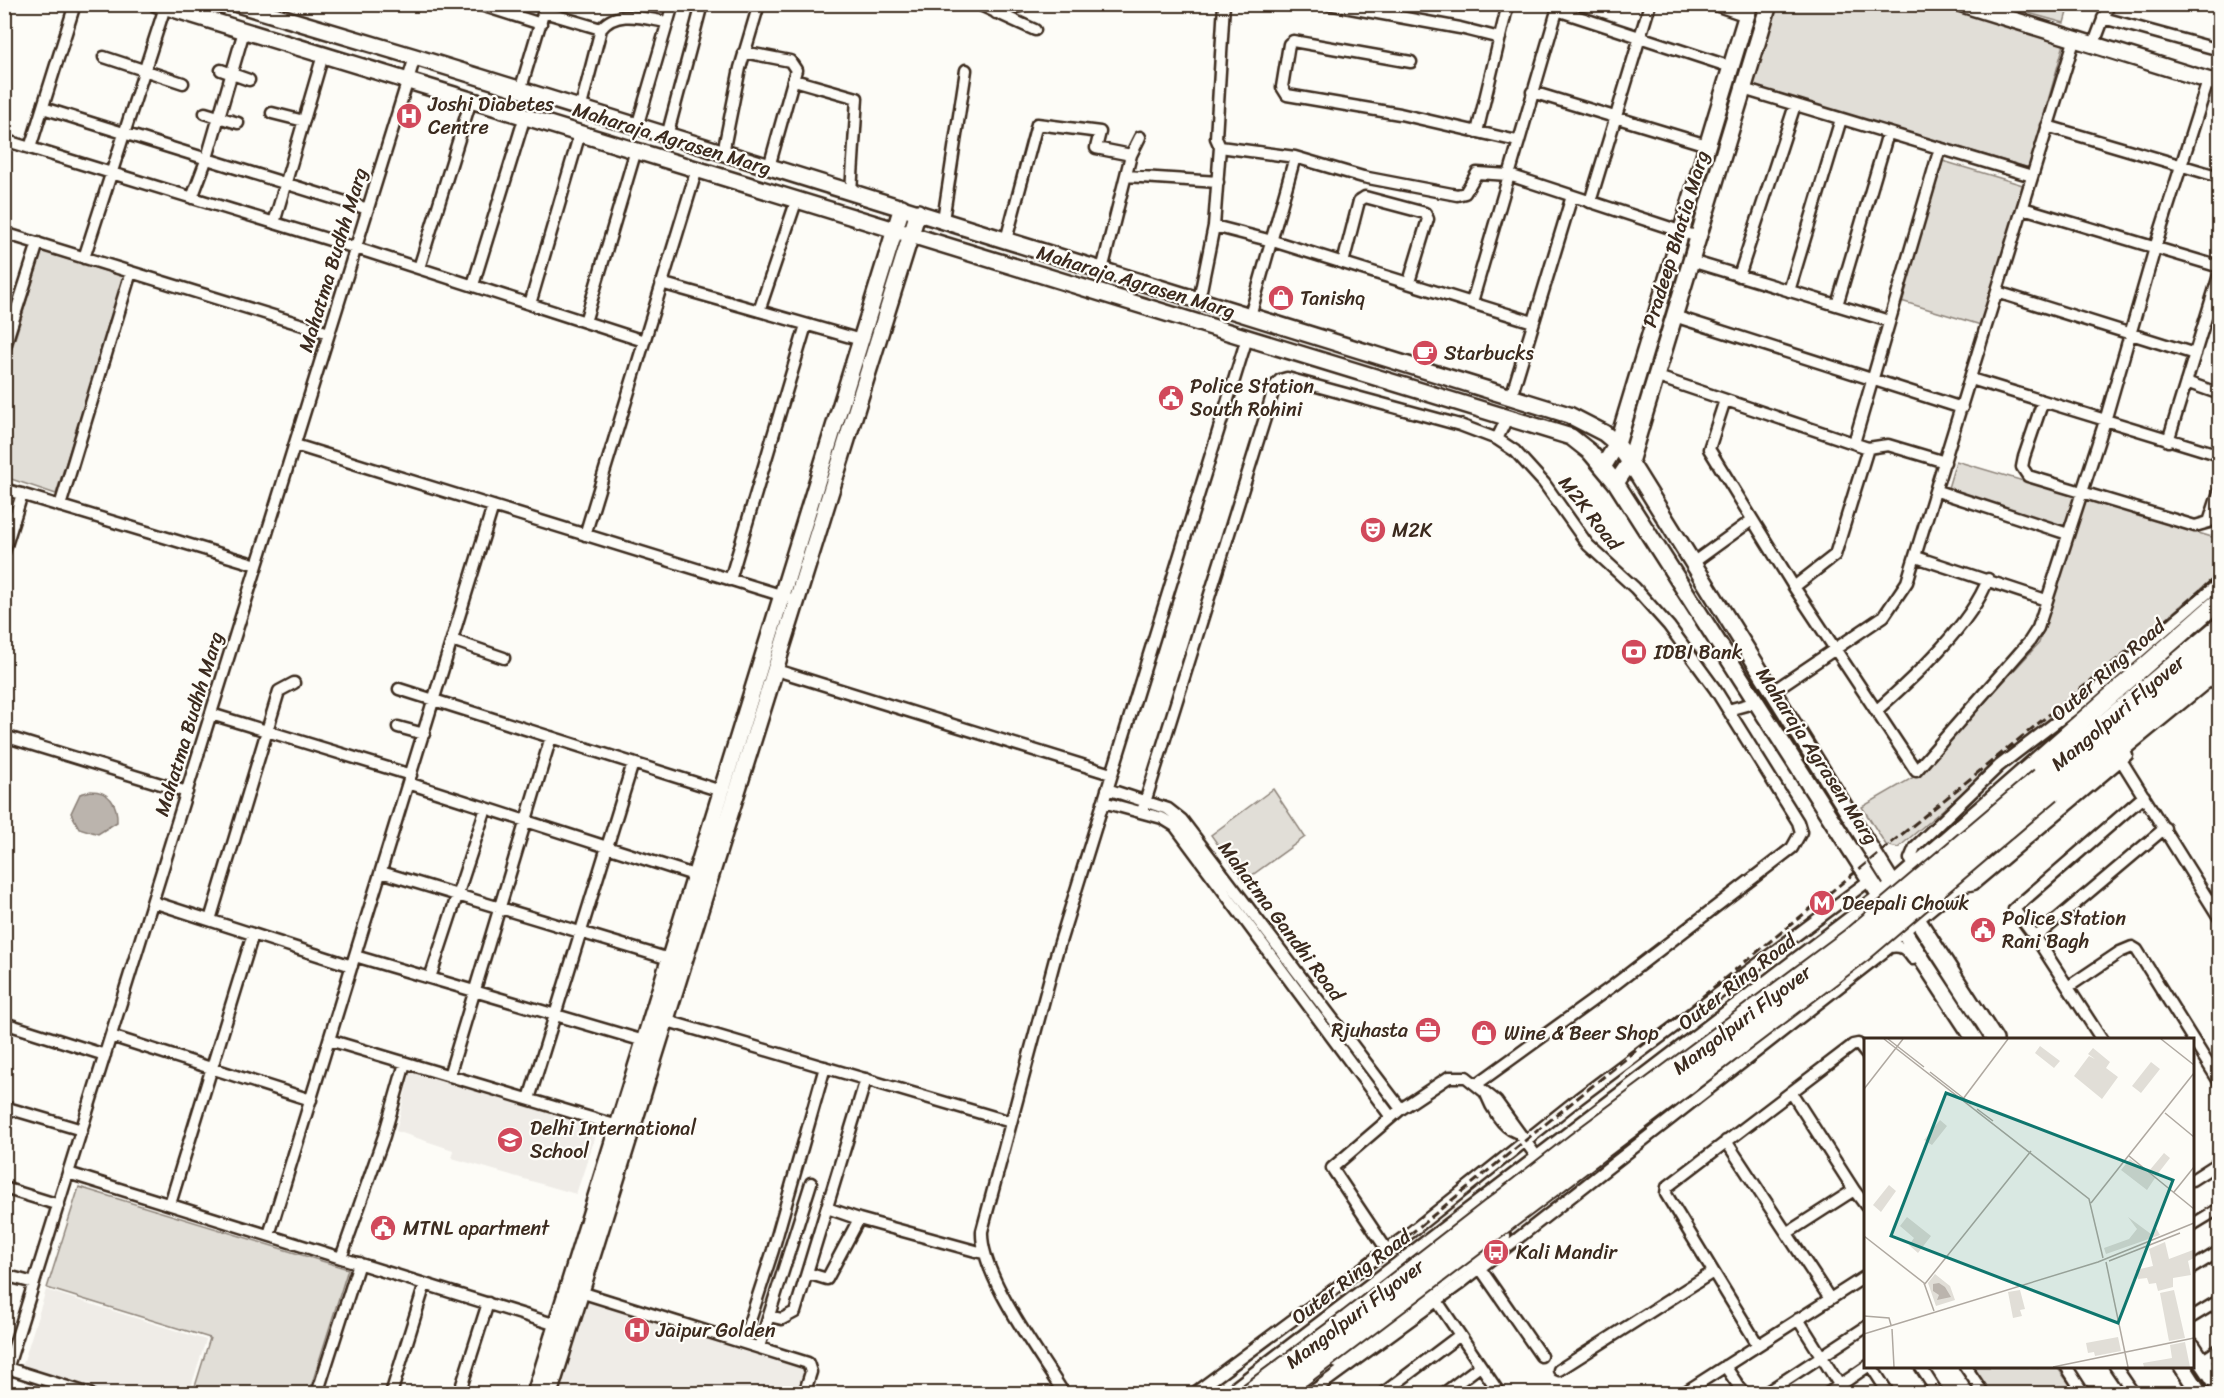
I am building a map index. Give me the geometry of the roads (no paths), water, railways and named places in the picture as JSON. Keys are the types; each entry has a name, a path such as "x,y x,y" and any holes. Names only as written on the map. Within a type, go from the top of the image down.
{"highway":[{"name":"Mangolpuri Flyover","path":"1249,1394 1349,1320 1577,1143 1852,939 2220,628"},
{"name":"Mangolpuri Flyover","path":"1277,1394 1861,951 2220,648"}],"main road":[{"name":"Outer Ring Road","path":"1231,1394 1881,897 2220,600"},
{"path":"1292,1394 1748,1050 1917,918 2220,668"},
{"path":"1965,825 1976,825 1986,831 1993,847 1992,856"},
{"path":"1724,1018 1748,1050"}],"street":[{"path":"30,148 75,4"},
{"name":"Maharaja Agrasen Marg","path":"237,4 262,9 580,110 902,207 1511,396 1569,415 1604,433 1617,444 1630,462 1894,886"},
{"path":"478,4 541,24"},
{"path":"637,127 673,4"},
{"path":"667,136 702,4"},
{"path":"723,153 744,52 759,4"},
{"path":"978,4 1035,30"},
{"path":"996,13 1027,4"},
{"path":"1199,300 1214,226 1218,182 1220,147 1215,138 1224,4"},
{"path":"1328,4 1460,28 1500,38"},
{"path":"1478,132 1508,4"},
{"path":"1590,202 1650,4"},
{"path":"1712,4 1749,10"},
{"name":"Pradeep Bhatia Marg","path":"1616,483 1630,462 1769,4"},
{"path":"1725,400 1709,449 1794,587 1916,771 2030,642 2038,628 2105,421 2181,166 2214,82 2074,40 1985,8 1962,4"},
{"path":"2093,46 2109,4"},
{"path":"84,258 144,70 162,5"},
{"name":"Maharaja Agrasen Marg","path":"162,5 1571,437 1603,467 1616,483 1881,897"},
{"path":"1472,302 1517,141 1558,7 1731,67"},
{"path":"520,91 545,8 601,29"},
{"name":"Pradeep Bhatia Marg","path":"1603,467 1617,444 1749,10"},
{"path":"580,110 601,29 614,17 626,16 668,22"},
{"path":"2103,18 2220,50"},
{"path":"192,198 219,117 226,72 244,31"},
{"path":"1773,691 1884,616 1907,582 2074,40"},
{"path":"1411,62 1293,41 1289,44 1282,87 1287,95 1400,114 1517,141"},
{"path":"744,52 790,61 796,70 769,167"},
{"path":"274,223 323,55"},
{"path":"104,57 183,83"},
{"name":"Mahatma Budhh Marg","path":"6,1371 415,57"},
{"path":"943,220 966,70"},
{"path":"226,72 249,80"},
{"path":"794,80 857,98 851,192"},
{"path":"1743,89 2032,176"},
{"path":"1532,92 1707,146"},
{"path":"419,268 471,100"},
{"path":"1739,276 1795,105"},
{"path":"43,108 368,209"},
{"path":"205,113 238,123"},
{"path":"272,113 304,121"},
{"path":"473,285 525,116"},
{"path":"1789,291 1840,119"},
{"path":"1006,240 1037,124 1100,132 1096,148 1131,155"},
{"path":"2048,126 2220,177"},
{"path":"530,304 580,133"},
{"path":"1837,305 1888,133"},
{"path":"1102,270 1131,155 1140,136"},
{"path":"4,140 356,248 644,341"},
{"path":"1220,147 1295,157 1363,177 1457,195 1465,193 1477,172 1509,175 1698,237"},
{"path":"1854,443 1940,148"},
{"path":"585,322 636,150"},
{"path":"1250,315 1295,157"},
{"path":"585,535 660,283 697,169"},
{"path":"1126,176 1218,182"},
{"path":"1511,396 1572,196"},
{"path":"1343,263 1359,201 1365,197 1425,213 1428,219 1408,282"},
{"path":"759,311 797,199"},
{"path":"575,1291 618,1126 644,1041 676,961 773,669 789,598 861,340 902,207"},
{"path":"2023,208 2220,267"},
{"path":"535,1394 563,1327 664,1020 694,875 918,212"},
{"path":"1214,226 1271,240 1533,322"},
{"path":"4,233 329,333"},
{"path":"4,349 38,243"},
{"path":"1691,261 1890,321"},
{"path":"60,506 131,272"},
{"path":"2168,441 2220,272"},
{"path":"660,283 861,340"},
{"path":"1997,292 2195,354"},
{"path":"1674,316 1962,408"},
{"path":"730,580 806,325"},
{"path":"1064,1394 1003,1295 983,1253 982,1231 1056,955 1248,338"},
{"path":"1655,376 1868,448 1888,445 1945,462"},
{"name":"M2K Road","path":"1144,807 1272,397 1280,380 1287,378 1460,425 1497,439 1515,451 1531,466 1588,545 1635,588 1669,626 1728,710 1798,822 1801,832 1798,840 1784,854 1614,985 1477,1084"},
{"path":"1971,379 2220,455"},
{"path":"2186,382 2220,393"},
{"path":"2043,401 2024,458 2024,472 2195,526 2209,522 2220,489"},
{"path":"1497,439 1507,418"},
{"path":"295,445 789,598"},
{"path":"1794,587 1835,555 1868,448"},
{"path":"4,489 257,565"},
{"path":"1936,491 2068,534"},
{"path":"4,552 22,494"},
{"path":"269,1235 493,506"},
{"path":"1694,562 1752,520"},
{"path":"1916,557 2046,600"},
{"path":"1876,711 1908,683 1975,607 1988,579"},
{"path":"1917,867 1910,859 1915,847 1999,766 2072,710 2220,582"},
{"path":"452,640 504,658"},
{"path":"773,669 1112,774"},
{"path":"1950,889 1974,884 2220,674"},
{"path":"210,920 269,731 279,691 294,683"},
{"path":"399,689 722,791"},
{"path":"1728,710 1757,702"},
{"path":"211,714 269,731 486,808 694,875"},
{"path":"398,727 424,734"},
{"path":"4,736 187,792"},
{"path":"449,1076 551,737"},
{"path":"2121,760 2220,919"},
{"path":"529,1099 633,763"},
{"path":"1815,792 1830,782"},
{"name":"Mahatma Gandhi Road","path":"1107,789 1144,807 1175,826 1391,1117"},
{"path":"2101,1038 2036,938 2014,909 2144,796"},
{"name":"Mahatma Gandhi Road","path":"1103,802 1168,809 1182,820 1401,1109"},
{"path":"430,978 486,808"},
{"path":"2036,938 2165,828"},
{"path":"381,872 676,961"},
{"path":"1193,1394 1387,1250 1578,1099 1871,879"},
{"path":"153,902 253,934 354,961 430,978 644,1041"},
{"path":"1917,918 1994,1038"},
{"path":"1902,929 1974,1038"},
{"path":"170,1204 253,934"},
{"path":"1310,1394 1480,1268 1890,947 1898,946 1906,949 1942,1000 1954,1006"},
{"path":"2068,987 2120,952 2132,947 2137,950 2192,1038"},
{"path":"1944,991 1959,984"},
{"path":"664,1020 1011,1122"},
{"path":"4,1023 105,1054"},
{"path":"111,1036 311,1100"},
{"path":"329,1040 618,1126"},
{"path":"2194,1041 2220,1083"},
{"path":"1758,1345 1665,1191 1667,1187 1726,1141 1853,1045 1858,1044 1864,1052"},
{"path":"341,1257 384,1136 405,1063"},
{"path":"743,1342 773,1250 825,1067"},
{"path":"1387,1250 1332,1168 1401,1109 1455,1076 1466,1077 1496,1101 1514,1124 1516,1132 1539,1160"},
{"path":"769,1316 782,1319 795,1312 866,1079"},
{"path":"1791,1092 1864,1203"},
{"path":"4,1107 82,1130"},
{"path":"1726,1141 1830,1299"},
{"path":"2194,1179 2220,1162"},
{"path":"68,1173 563,1327"},
{"path":"759,1347 811,1183"},
{"path":"4,1188 58,1204"},
{"path":"1787,1233 1854,1190"},
{"path":"827,1208 983,1253"},
{"path":"2194,1225 2220,1208"},
{"path":"807,1273 827,1279 859,1219"},
{"path":"2194,1267 2220,1251"},
{"path":"317,1394 359,1263"},
{"path":"1480,1268 1541,1356"},
{"path":"1559,1370 1713,1272"},
{"path":"4,1275 34,1283"},
{"path":"1682,1394 1864,1277"},
{"path":"391,1394 425,1284"},
{"path":"575,1291 808,1363 811,1372 804,1394"},
{"path":"2194,1316 2220,1300"},
{"path":"1437,1301 1500,1394"},
{"path":"459,1394 488,1303"},
{"path":"1798,1319 1842,1389"},
{"path":"549,1394 563,1327"},
{"path":"1764,1394 1864,1328"},
{"path":"1383,1394 1460,1335"},
{"path":"2194,1348 2220,1388"},
{"path":"2202,1361 2220,1349"},
{"path":"1443,1394 1480,1366"},
{"path":"1725,1366 1744,1394"},
{"path":"1827,1394 1842,1389 1867,1368"},
{"path":"1870,1368 1889,1394"},
{"path":"1921,1368 1938,1394"},
{"path":"1966,1368 1984,1394"},
{"path":"2067,1368 2084,1394"},
{"path":"2116,1368 2134,1394"},
{"path":"2183,1368 2199,1394"},
{"path":"6,1371 90,1394"}],"railway":[{"path":"1409,1235 2179,609 2220,573"}],"place":[{"name":"Joshi Diabetes Centre","path":"409,116"},
{"name":"Tanishq","path":"1281,298"},
{"name":"Starbucks","path":"1425,353"},
{"name":"Police Station South Rohini","path":"1171,398"},
{"name":"M2K","path":"1373,530"},
{"name":"IDBI Bank","path":"1634,652"},
{"name":"Deepali Chowk","path":"1822,903"},
{"name":"Police Station Rani Bagh","path":"1983,930"},
{"name":"Rjuhasta","path":"1428,1030"},
{"name":"Wine & Beer Shop","path":"1484,1033"},
{"name":"Delhi International School","path":"510,1140"},
{"name":"MTNL apartment","path":"383,1228"},
{"name":"Kali Mandir","path":"1496,1252"},
{"name":"Jaipur Golden","path":"637,1330"}]}
